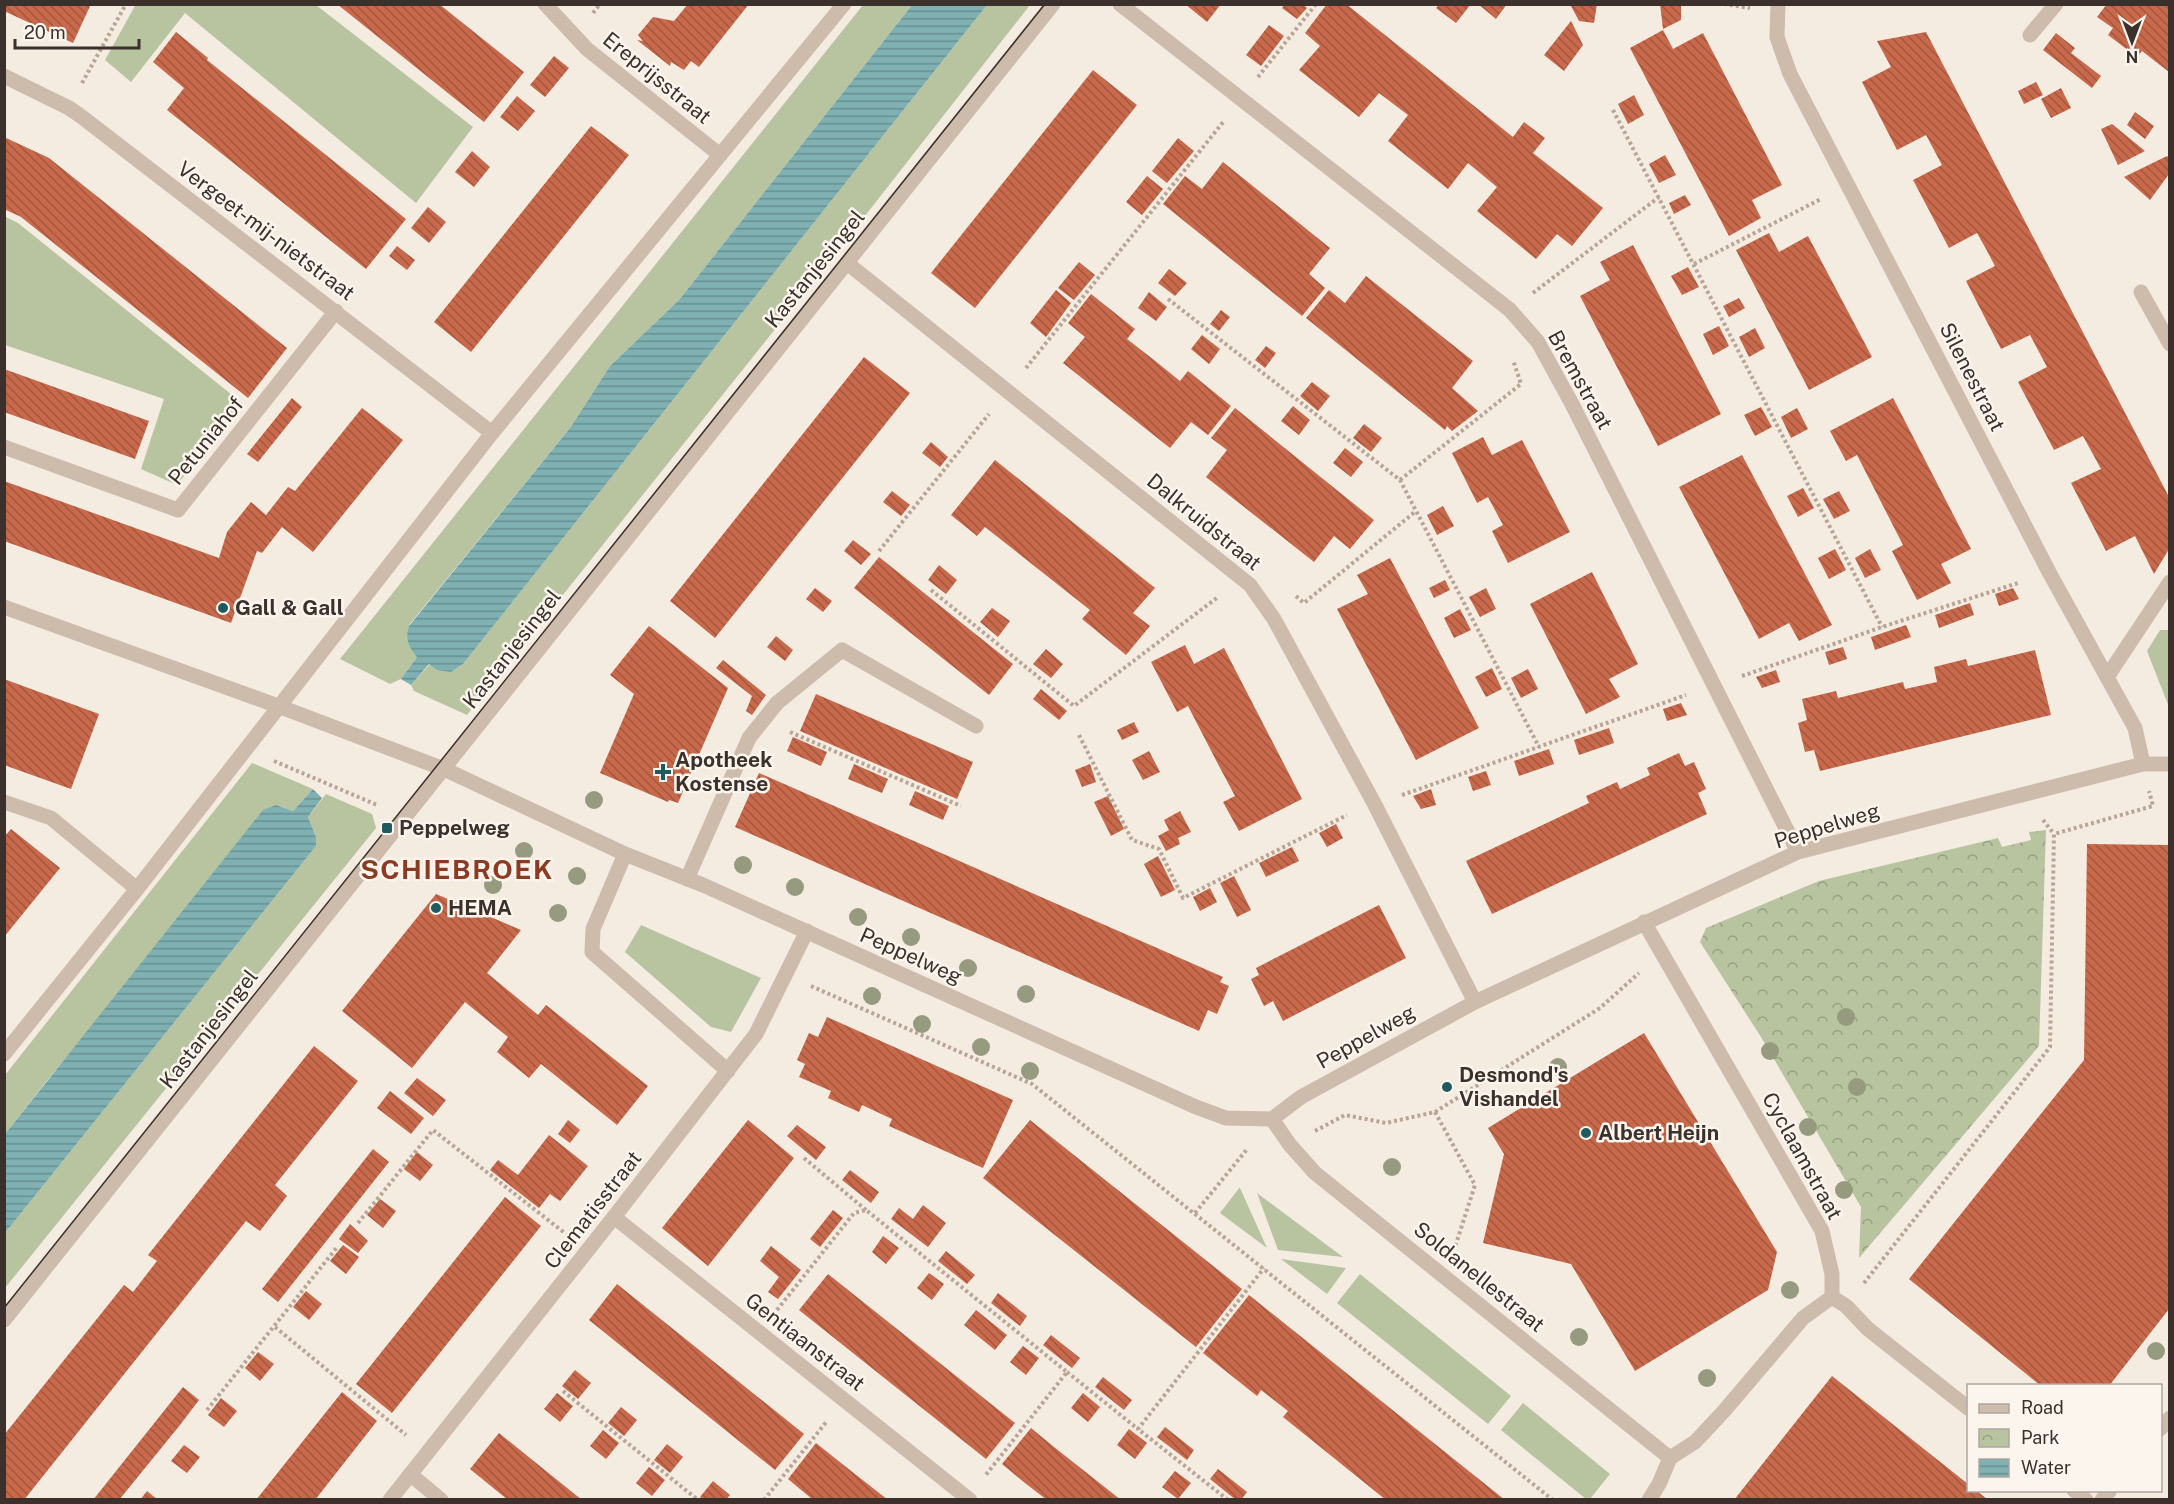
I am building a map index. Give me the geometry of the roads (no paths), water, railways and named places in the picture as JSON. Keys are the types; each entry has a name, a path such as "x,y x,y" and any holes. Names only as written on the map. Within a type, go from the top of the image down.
{"street":[{"name":"Ereprijsstraat","path":"545,4 587,49 720,155"},
{"path":"4,1054 137,889 492,433 844,4"},
{"name":"Kastanjesingel","path":"4,1320 1053,4"},
{"name":"Bremstraat","path":"1120,4 1509,310 1538,342 1798,852"},
{"name":"Silenestraat","path":"1778,4 1777,37 1790,74 2049,572 2135,728 2143,764"},
{"path":"2031,34 2056,4"},
{"name":"Vergeet-mij-nietstraat","path":"4,76 69,108 492,433"},
{"name":"Dalkruidstraat","path":"847,263 1250,585 1274,619 1375,805 1475,1002"},
{"path":"2141,292 2169,344"},
{"name":"Petuniahof","path":"4,447 178,510 336,311"},
{"path":"2107,677 2169,582"},
{"name":"Peppelweg","path":"4,607 444,769 625,854 807,931 1196,1107 1226,1118 1272,1119 1301,1097 1475,1002 1798,852 2143,764 2169,764"},
{"path":"687,879 748,738 777,703 842,650 976,726"},
{"path":"4,802 51,818 137,889"},
{"path":"625,854 593,929 592,952 728,1071"},
{"name":"Cyclaamstraat","path":"1644,922 1822,1231 1832,1274 1832,1297"},
{"name":"Clematisstraat","path":"390,1500 588,1251 756,1034 807,931"},
{"name":"Soldanellestraat","path":"1272,1119 1290,1145 1315,1173 1670,1458"},
{"name":"Gentiaanstraat","path":"614,1217 969,1499"},
{"path":"1649,1500 1670,1458 1695,1442 1803,1318 1832,1297 1846,1306 1868,1329 1967,1407"},
{"path":"410,1474 441,1500"}],"water":[{"path":"912,5 987,5 463,664 451,672 437,670 429,664 411,685 401,679 417,657 408,642 409,626 570,428 610,366 679,300"},
{"path":"313,789 322,798 308,817 316,837 316,846 5,1233 5,1134 263,810 276,805 293,811"}],"tram line":[{"path":"4,1308 1045,4"}],"place":[{"name":"Gall & Gall","path":"223,608"},
{"name":"Apotheek Kostense","path":"663,772"},
{"name":"Peppelweg","path":"387,828"},
{"name":"HEMA","path":"436,908"},
{"name":"Desmond's Vishandel","path":"1447,1087"},
{"name":"Albert Heijn","path":"1586,1133"}],"district":[{"name":"SCHIEBROEK","path":"457,870"}]}
